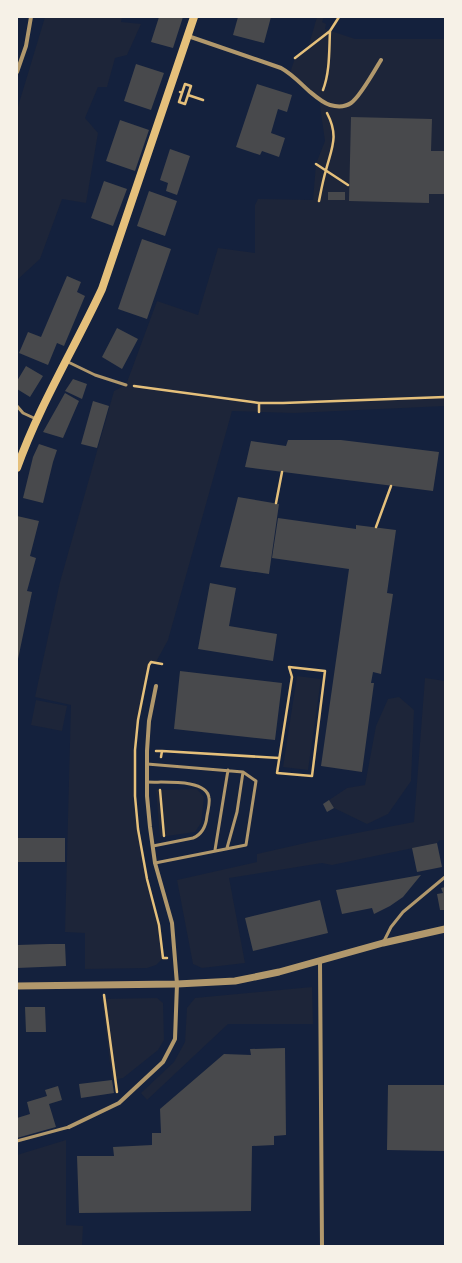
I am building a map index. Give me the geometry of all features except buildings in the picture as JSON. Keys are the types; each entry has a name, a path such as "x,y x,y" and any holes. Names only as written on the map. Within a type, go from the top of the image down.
{"main road":[{"path":"17,468 36,419 102,290 194,17"}],"street":[{"path":"17,72 26,46 31,17"},
{"path":"188,36 281,68 290,73 319,98 329,104 340,106 351,103 360,93 381,60"},
{"path":"70,1127 119,1103 163,1062 176,1039 177,984 172,923 155,863 150,827 147,782 149,721 156,686"},
{"path":"17,986 177,984 235,981 320,962 383,943 445,929"},
{"path":"320,962 322,1246"}],"lane":[{"path":"66,361 95,375 126,385"},
{"path":"17,406 23,413 36,419"},
{"path":"147,764 243,772 256,781 246,845 214,850 155,863"},
{"path":"214,850 228,770"},
{"path":"227,848 237,812 243,772"},
{"path":"147,782 190,783 199,785 208,793 209,797 207,820 202,832 198,836 152,846"},
{"path":"383,943 391,927 403,912 445,877"},
{"path":"17,1140 70,1127"}],"path":[{"path":"295,58 330,31 339,17"},
{"path":"319,201 335,138 330,119 319,98 326,82 329,63 330,31"},
{"path":"182,93 179,102 185,104 191,86"},
{"path":"188,95 203,100"},
{"path":"316,164 348,184"},
{"path":"126,385 259,403 283,404 445,397"},
{"path":"259,403 259,412"},
{"path":"276,503 282,472"},
{"path":"376,528 391,486"},
{"path":"289,667 325,671 312,776 276,773 279,758 292,677 289,667"},
{"path":"136,750 279,758"},
{"path":"161,764 162,751"},
{"path":"160,783 166,843"},
{"path":"103,985 119,1103"}],"shaded area":[{"path":"45,17 122,17 121,22 141,24 127,55 115,58 107,87 98,87 85,118 98,133 86,203 62,199 40,259 17,280 17,110"},
{"path":"317,17 324,17 322,22 326,24 325,29 355,39 445,39 445,406 294,413 232,411 168,640 156,662 151,662 143,690 135,750 135,796 138,829 147,879 159,925 163,958 156,965 147,968 85,969 85,933 65,932 71,705 35,697 60,582 114,391 126,385 157,301 198,315 218,248 255,253 255,205 258,199 313,200 316,164 325,141 319,99 290,73 295,58 308,48"},
{"path":"297,676 321,679 308,770 283,767"},
{"path":"425,678 445,681 445,840 440,840 437,843 332,865 322,863 229,878 245,963 202,968 193,964 177,880 257,862 257,854 414,822"},
{"path":"399,697 414,710 411,781 388,814 367,824 334,808 329,800 347,788 365,785 376,726 388,699"},
{"path":"36,700 67,706 62,731 31,725"},
{"path":"197,789 204,797 201,823 195,832 160,837 156,790"},
{"path":"312,987 313,1024 228,1024 147,1100 141,1093 174,1062 185,1042 187,1008 195,998"},
{"path":"157,998 163,1003 164,1040 158,1050 123,1078 112,1080 102,999"},
{"path":"66,1140 66,1225 83,1226 82,1246 17,1246 17,1155"}]}
